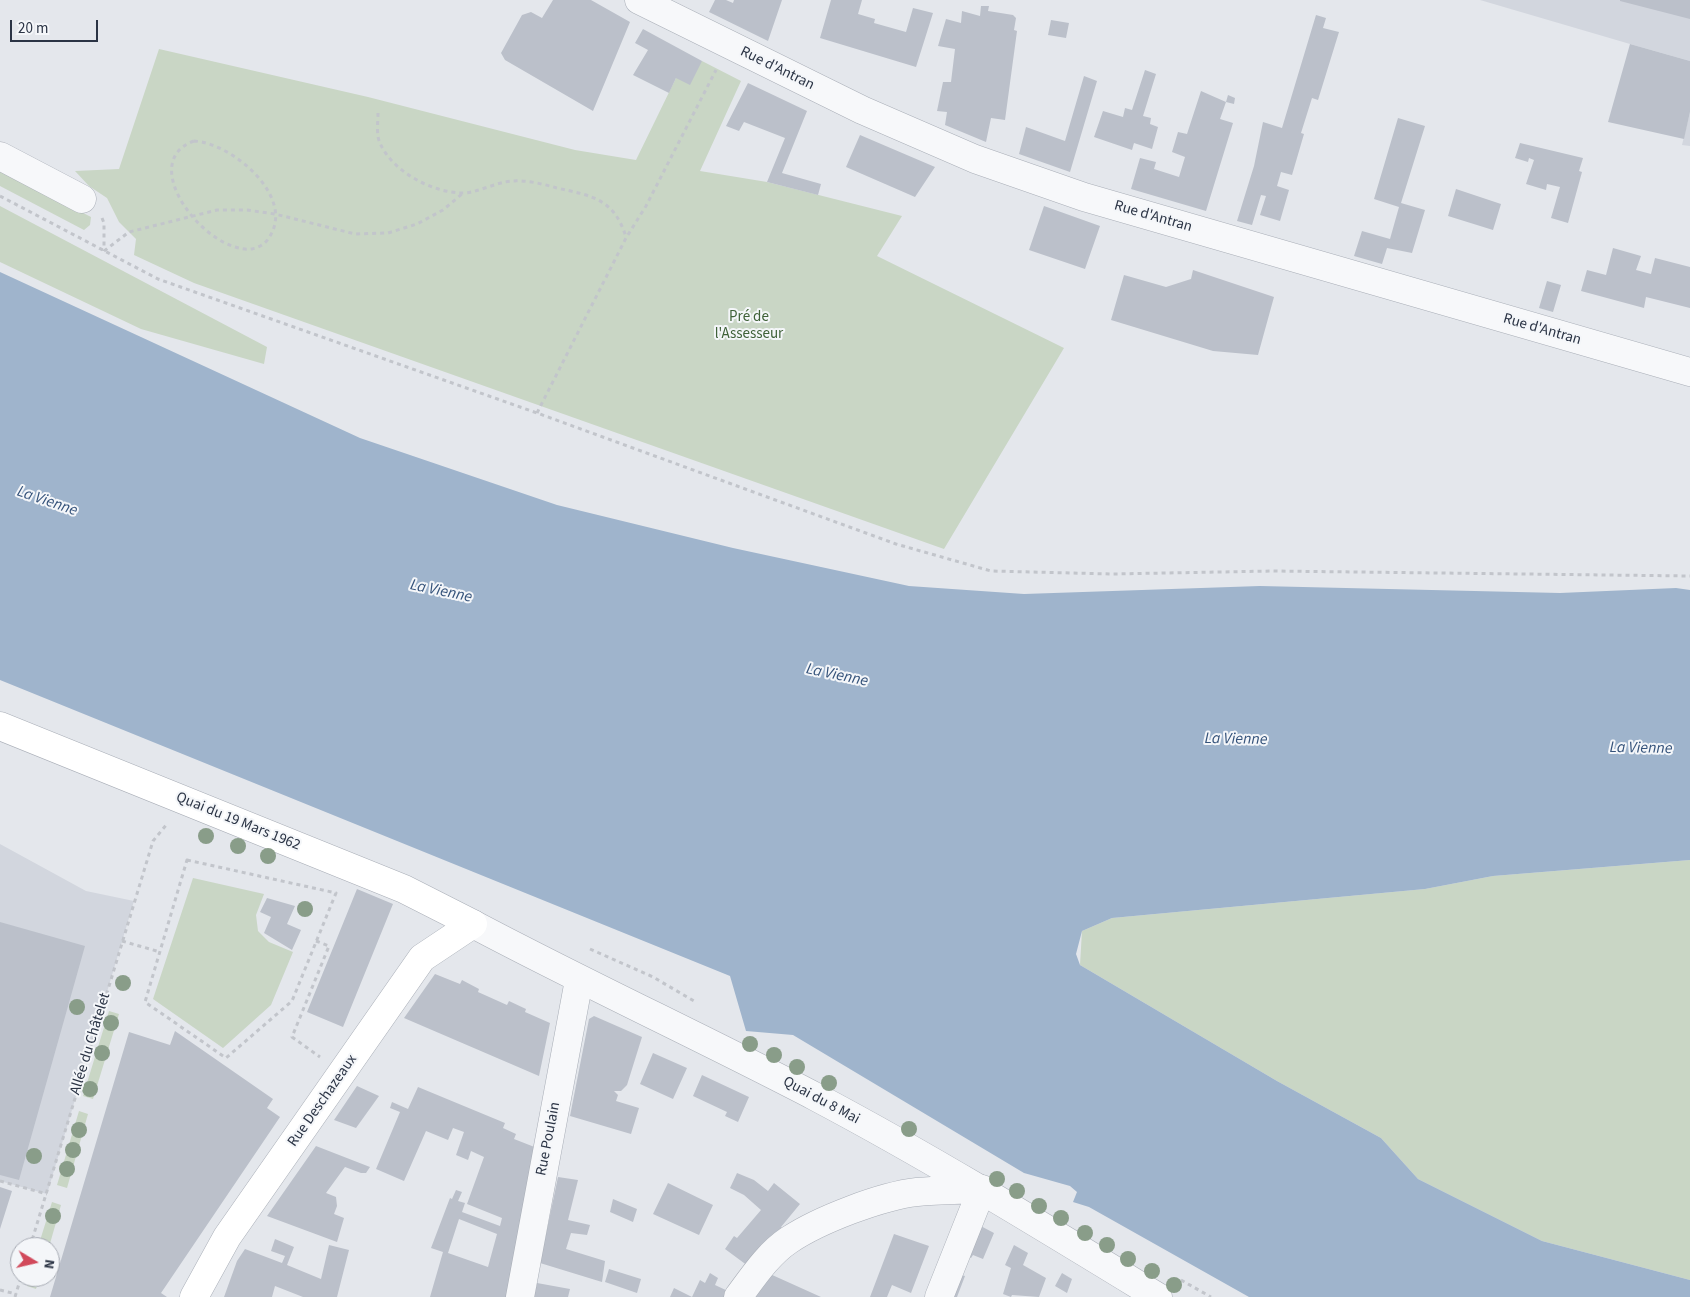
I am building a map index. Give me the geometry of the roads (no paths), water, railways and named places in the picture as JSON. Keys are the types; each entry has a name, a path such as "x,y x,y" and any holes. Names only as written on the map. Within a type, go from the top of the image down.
{"main road":[{"name":"Quai du 19 Mars 1962","path":"0,726 404,889 473,924"},
{"name":"Rue Deschazeaux","path":"194,1297 227,1236 422,958 473,924"}],"street":[{"name":"Rue d'Antran","path":"639,0 728,46 862,110 975,159 1084,197 1690,372"},
{"path":"0,156 82,199"},
{"name":"Quai du 8 Mai","path":"473,924 579,980 816,1097 982,1189 1158,1297"},
{"name":"Rue Poulain","path":"520,1297 579,980"},
{"path":"738,1297 760,1267 788,1240 827,1220 884,1199 916,1192 982,1189 939,1297"}],"water":[{"name":"La Vienne","path":"0,272 360,438 557,505 733,548 909,586 1024,594 1260,586 1560,593 1676,588 1690,590 1690,860 1493,876 1425,889 1112,918 1082,931 1076,954 1080,965 1277,1081 1381,1138 1418,1179 1542,1241 1690,1280 1690,1297 1249,1297 1089,1207 1073,1202 1077,1192 1070,1186 1024,1173 793,1035 746,1031 730,976 0,680"}],"park label":[{"name":"Pré de l'Assesseur","path":"749,326"}]}
